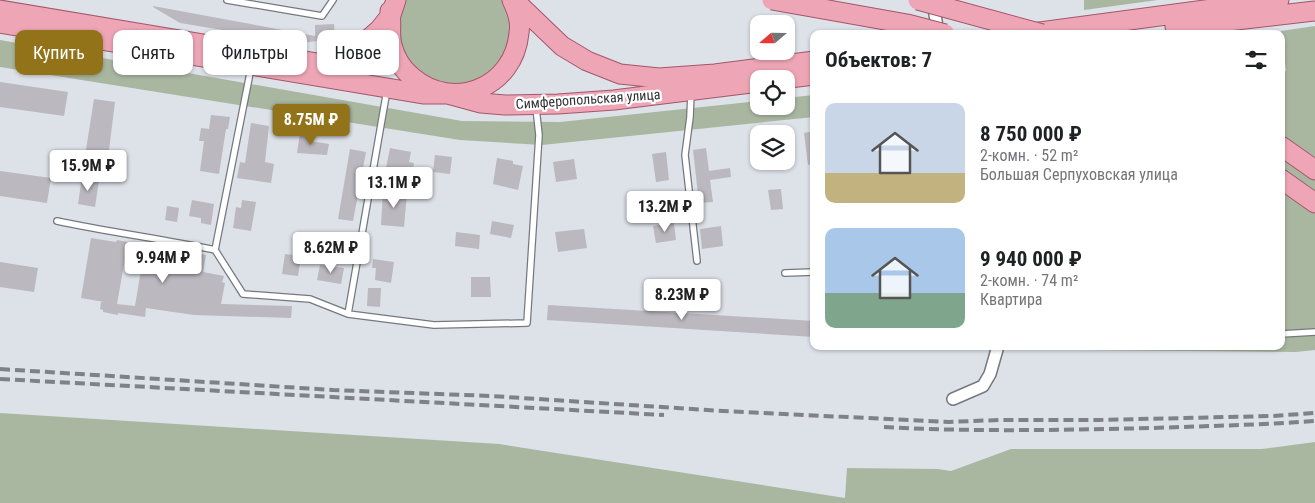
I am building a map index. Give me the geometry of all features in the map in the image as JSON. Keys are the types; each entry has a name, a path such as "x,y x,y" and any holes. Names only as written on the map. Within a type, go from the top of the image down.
{"main road":[{"name":"Симферопольская улица","path":"513,0 562,46 587,61 620,74 659,78 715,74 810,62"},
{"path":"307,75 422,94 465,93 482,88 497,78 509,65 516,49 520,32 518,14 513,0"},
{"path":"772,0 907,24 930,30"},
{"path":"918,0 1032,30"},
{"path":"1054,30 1278,0"},
{"path":"392,5 390,31 392,46 398,61 407,73 419,83 433,90 448,94"},
{"path":"0,10 316,63 339,58 355,50 379,30 392,5"},
{"path":"1156,30 1315,12"},
{"path":"0,23 203,58"},
{"path":"795,77 810,75"},
{"name":"Симферопольская улица","path":"448,94 481,102 505,105 536,104 614,100 750,83"},
{"path":"1285,149 1315,170"},
{"path":"1285,182 1315,203"}],"street":[{"path":"933,0 937,30"},
{"path":"953,399 983,386 990,374 997,350"}],"lane":[{"path":"227,0 322,16 333,0"},
{"path":"250,75 215,250 243,294 310,299 348,314 434,325 527,323 539,135 536,104"},
{"path":"348,314 387,88"},
{"path":"691,90 692,102 685,155 697,260"},
{"path":"57,222 110,233 138,236 215,250"},
{"path":"785,273 810,272"},
{"path":"1285,334 1315,332"}],"green space":[{"path":"406,0 503,0 511,22 506,53 487,76 468,84 453,86 437,83 422,75 411,64 401,47 398,30"},
{"path":"1084,0 1158,0 1084,10"},
{"path":"1315,26 1315,350 1296,352 1078,350 1285,350 1285,30"},
{"path":"0,40 15,43 15,69 0,67"},
{"path":"103,58 113,60 113,75 193,74 462,121 560,122 750,102 750,115 795,115 795,97 810,95 810,117 542,145 460,140 50,75 103,75"},
{"path":"0,413 499,444 845,498 847,468 938,469 951,471 1011,449 1262,449 1315,442 1315,503 0,503"}],"building":[{"path":"153,7 283,30 222,30 180,23"},
{"path":"334,24 334,30 317,30 317,41 307,42 307,35 315,36 315,25"},
{"path":"0,82 68,92 64,116 0,107"},
{"path":"94,99 115,102 108,158 85,156"},
{"path":"211,115 230,117 228,129 226,129 219,174 200,171 204,141 199,141 201,128 209,129"},
{"path":"251,123 269,126 265,162 274,164 271,183 237,178 240,162 245,163"},
{"path":"810,132 810,165 808,165 804,133"},
{"path":"300,133 311,135 310,141 329,144 327,155 297,153"},
{"path":"390,148 411,152 409,162 414,163 411,179 385,173"},
{"path":"706,148 709,171 730,168 731,177 710,180 713,202 699,203 693,150"},
{"path":"350,149 366,152 353,221 338,219"},
{"path":"666,152 669,180 656,182 652,154"},
{"path":"435,155 452,157 450,174 433,172"},
{"path":"497,158 513,161 513,164 523,166 518,190 493,184"},
{"path":"574,159 577,179 556,182 553,162"},
{"path":"0,171 51,178 47,203 0,196"},
{"path":"82,177 99,180 95,207 78,204"},
{"path":"781,189 783,209 771,210 768,190"},
{"path":"383,191 407,193 404,227 381,225"},
{"path":"192,200 214,204 211,225 201,223 201,218 189,216"},
{"path":"242,200 256,202 251,231 233,228 236,207 241,208"},
{"path":"167,206 179,208 177,222 165,220"},
{"path":"492,221 514,225 511,238 490,234"},
{"path":"674,223 676,240 656,243 653,226"},
{"path":"721,226 723,246 702,249 700,229"},
{"path":"584,229 587,248 558,252 555,232"},
{"path":"456,232 480,235 479,249 455,246"},
{"path":"91,238 128,242 117,304 135,306 145,246 193,255 194,252 206,255 203,272 224,276 222,282 225,283 221,304 292,306 291,318 194,315 146,308 145,317 103,312 100,309 101,302 104,302 81,298"},
{"path":"285,254 301,256 298,276 282,274"},
{"path":"373,259 394,262 391,283 375,280 376,268 372,268"},
{"path":"0,262 38,268 34,292 0,287"},
{"path":"320,265 344,268 341,284 317,280"},
{"path":"471,277 490,277 491,297 471,297"},
{"path":"368,288 381,288 380,307 367,306"},
{"path":"548,305 810,321 810,337 547,320"}],"railway":[{"path":"0,369 333,390 491,396 723,411 949,422 1272,416 1315,413"},
{"path":"0,379 664,415"},
{"path":"884,427 951,430 1052,430 1274,424 1315,421"}]}
